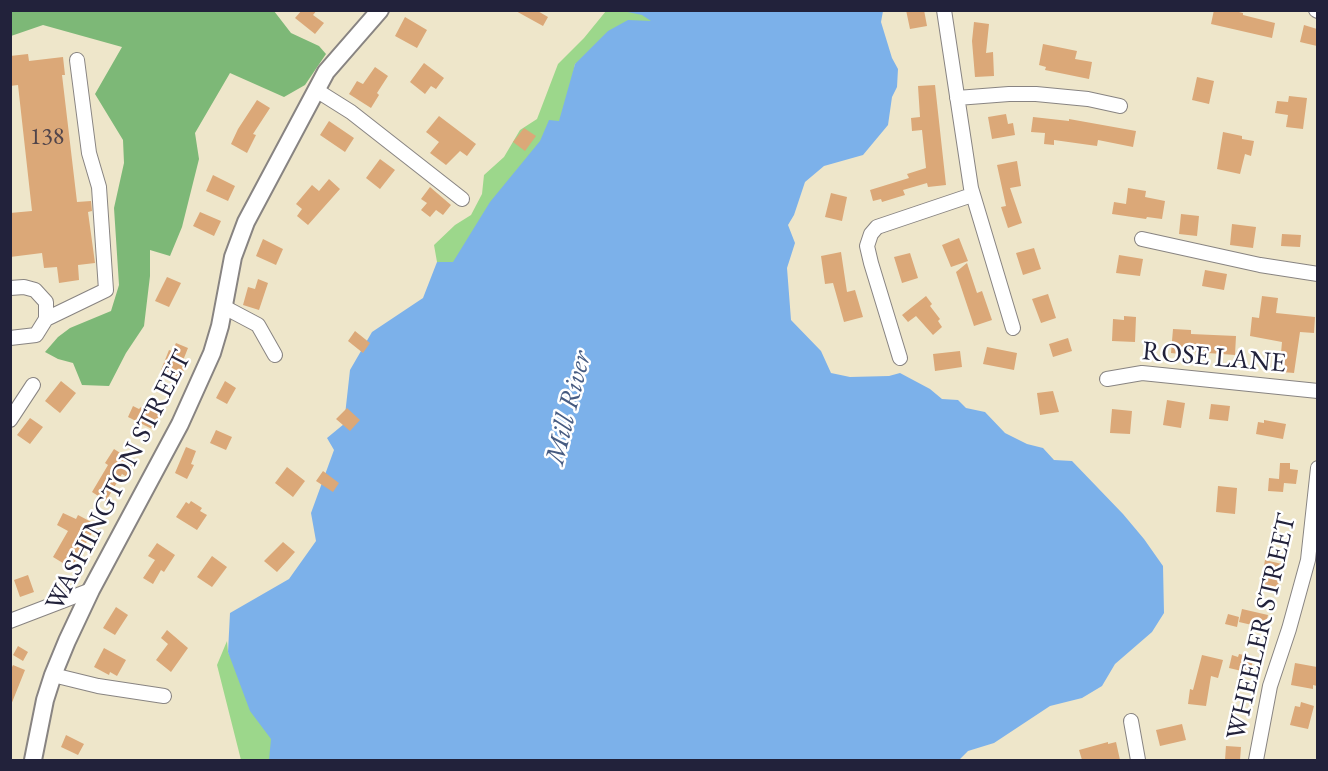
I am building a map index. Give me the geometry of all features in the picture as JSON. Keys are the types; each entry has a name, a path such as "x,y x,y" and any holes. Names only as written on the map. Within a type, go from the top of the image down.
{"main road":[{"name":"WASHINGTON STREET","path":"33,760 45,700 53,675 91,590 180,424 212,353 224,307 233,257 246,222 326,72 380,10"}],"street":[{"path":"944,10 972,195 1013,328"},
{"path":"10,338 36,334 46,319 106,290 99,187 89,153 77,60"},
{"path":"316,90 351,112 462,200"},
{"path":"957,98 1036,94 1088,99 1120,106"},
{"path":"900,358 867,246 871,234 877,227 972,195"},
{"path":"1142,239 1280,269 1317,274"},
{"path":"10,288 24,287 35,290 46,302 46,319"},
{"path":"224,307 258,325 275,355"},
{"name":"ROSE LANE","path":"1107,379 1142,373 1317,391"},
{"path":"10,420 33,385"},
{"name":"WHEELER STREET","path":"1256,760 1270,686 1308,560 1316,498 1317,468"},
{"path":"12,617 91,590"},
{"path":"53,675 98,686 164,696"},
{"path":"1131,721 1138,760"}],"green space":[{"path":"10,11 274,11 291,33 319,46 326,54 305,85 284,97 230,73 195,133 199,159 182,227 170,256 150,250 150,276 144,326 126,353 109,386 82,385 73,363 45,352 58,337 70,328 111,311 119,285 114,208 124,163 123,140 95,94 122,47 43,25 11,36"},
{"path":"606,11 657,11 652,22 575,64 563,123 455,262 437,262 434,245 455,225 471,215 482,194 484,175 504,157 520,130 537,119 558,64 584,38"},
{"path":"227,641 228,652 281,760 241,760 217,665"}],"water":[{"name":"Mill River","path":"623,11 883,11 881,22 892,58 898,69 897,87 892,97 888,125 863,155 824,166 805,182 794,215 788,225 795,243 787,268 791,320 821,351 831,373 850,377 889,376 900,373 930,389 942,399 958,400 966,408 985,412 1005,433 1027,444 1043,448 1054,460 1072,461 1123,514 1163,566 1164,613 1152,632 1115,664 1102,686 1082,698 1050,706 994,743 968,751 959,760 269,760 271,739 250,711 228,652 230,613 289,579 316,541 311,513 334,450 327,438 344,424 350,370 372,332 423,298 437,262 453,262 490,202 540,141 549,120 559,121 575,64 608,31 628,20 651,21 642,15"}],"building":[{"path":"302,10 317,10 313,15 324,23 315,34 295,18"},
{"path":"514,10 536,10 548,17 543,26"},
{"path":"906,10 924,10 927,26 910,29"},
{"path":"1214,10 1231,10 1275,23 1272,38 1211,24"},
{"path":"405,17 427,30 417,48 395,36"},
{"path":"974,22 989,24 986,53 993,52 994,76 975,77 972,41"},
{"path":"1304,25 1317,29 1317,46 1300,42"},
{"path":"1043,44 1077,51 1075,59 1092,62 1089,79 1045,70 1046,67 1039,65"},
{"path":"28,54 29,61 63,57 65,75 62,75 77,202 91,201 92,211 88,212 95,263 78,265 79,280 59,283 57,267 44,268 42,253 10,257 10,213 32,211 18,85 10,86 10,56"},
{"path":"424,63 444,78 436,89 431,86 425,94 410,82"},
{"path":"375,67 388,76 371,108 349,94 357,81 363,84"},
{"path":"1197,77 1214,81 1209,104 1192,100"},
{"path":"935,85 946,185 928,187 927,183 903,190 905,195 882,202 881,199 873,201 870,190 909,178 907,174 926,168 922,130 912,131 911,118 920,117 918,86"},
{"path":"1289,96 1307,98 1303,129 1286,127 1288,115 1275,113 1277,101 1288,102"},
{"path":"257,100 270,108 253,134 256,135 247,153 231,144"},
{"path":"1006,114 1008,124 1013,123 1015,135 992,139 988,117"},
{"path":"439,116 476,144 467,156 460,151 446,165 430,153 439,142 426,132"},
{"path":"1033,117 1069,121 1069,119 1136,131 1133,147 1098,140 1097,146 1054,140 1054,145 1044,144 1045,133 1031,132"},
{"path":"329,121 354,138 345,152 320,135"},
{"path":"524,128 536,136 525,151 513,142"},
{"path":"1223,132 1254,141 1251,156 1245,154 1240,174 1217,169"},
{"path":"380,159 395,170 380,189 366,178"},
{"path":"1017,161 1021,186 1010,188 1022,223 1008,228 1001,207 1006,206 997,165"},
{"path":"213,175 235,186 228,201 206,191"},
{"path":"329,179 340,189 308,225 297,216 302,209 296,204 312,185 319,191"},
{"path":"430,187 451,205 443,215 436,210 430,217 421,210 427,203 421,199"},
{"path":"1128,188 1146,191 1145,197 1165,201 1162,219 1112,214 1114,202 1126,204"},
{"path":"831,193 847,197 842,221 825,217"},
{"path":"200,212 221,221 214,236 193,226"},
{"path":"1181,214 1199,216 1197,236 1179,234"},
{"path":"1232,224 1256,227 1253,248 1230,245"},
{"path":"1282,234 1301,235 1300,247 1281,246"},
{"path":"959,238 968,261 951,267 942,245"},
{"path":"263,239 283,249 276,265 256,256"},
{"path":"1034,248 1041,269 1023,275 1016,253"},
{"path":"841,252 847,292 855,290 863,317 844,322 833,283 825,284 821,256"},
{"path":"910,253 918,278 902,283 894,257"},
{"path":"1119,255 1143,259 1140,276 1116,273"},
{"path":"967,263 977,293 982,291 992,320 974,326 956,272"},
{"path":"1205,270 1227,274 1224,290 1202,286"},
{"path":"167,277 181,283 169,307 155,301"},
{"path":"258,279 268,283 259,310 243,305 248,287 255,289"},
{"path":"1048,294 1056,318 1041,323 1032,299"},
{"path":"926,296 940,319 938,321 942,327 933,335 916,316 908,322 902,315"},
{"path":"1262,296 1278,298 1276,313 1315,317 1314,333 1300,332 1294,373 1282,372 1282,342 1250,336 1252,317 1259,318"},
{"path":"1124,316 1136,317 1135,342 1112,341 1113,319 1124,320"},
{"path":"1173,329 1191,330 1191,334 1236,336 1235,355 1171,353"},
{"path":"355,331 370,343 363,353 348,341"},
{"path":"1068,338 1072,351 1053,357 1049,344"},
{"path":"176,343 188,348 182,363 186,365 182,374 179,373 177,376 161,370 169,350 172,351"},
{"path":"987,347 1017,353 1014,370 983,364"},
{"path":"960,351 962,367 935,371 933,354"},
{"path":"61,381 76,393 60,413 45,401"},
{"path":"225,381 236,388 227,404 216,398"},
{"path":"1053,391 1059,412 1040,415 1037,393"},
{"path":"1167,400 1185,403 1181,428 1163,425"},
{"path":"1211,404 1230,406 1228,421 1209,419"},
{"path":"133,406 139,409 141,407 148,410 149,408 160,414 152,429 128,417"},
{"path":"347,408 360,420 350,431 336,419"},
{"path":"1112,409 1132,411 1130,434 1110,433"},
{"path":"30,418 43,427 30,444 17,435"},
{"path":"1264,420 1286,424 1283,439 1256,434 1258,422 1264,423"},
{"path":"216,430 232,437 226,450 210,443"},
{"path":"186,447 196,451 191,464 194,465 187,479 175,473"},
{"path":"114,449 136,463 127,477 122,474 106,501 92,492 108,465 105,463"},
{"path":"1280,463 1290,463 1290,469 1298,470 1296,484 1284,483 1283,492 1268,491 1269,478 1279,479"},
{"path":"287,467 305,481 293,497 275,483"},
{"path":"323,471 339,483 333,492 316,481"},
{"path":"1218,486 1237,488 1235,514 1216,512"},
{"path":"191,501 202,508 200,511 207,515 197,530 176,517 186,502 189,504"},
{"path":"63,513 76,519 78,515 97,525 71,568 53,557 68,531 57,525"},
{"path":"283,542 295,552 277,572 264,561"},
{"path":"157,543 175,555 164,572 161,570 153,584 143,578 155,560 148,556"},
{"path":"212,556 227,567 212,587 197,577"},
{"path":"1265,560 1282,564 1277,593 1260,589"},
{"path":"28,575 34,592 20,597 14,580"},
{"path":"116,607 128,615 115,635 103,628"},
{"path":"1242,609 1268,615 1265,628 1239,622"},
{"path":"1228,614 1239,617 1237,627 1225,624"},
{"path":"167,630 188,648 171,672 156,660 168,644 161,638"},
{"path":"18,646 28,652 23,661 13,655"},
{"path":"104,648 126,660 117,676 110,672 109,675 94,667"},
{"path":"1239,654 1254,657 1250,673 1229,668 1232,655 1238,657"},
{"path":"1202,655 1223,660 1218,678 1211,676 1206,706 1188,704 1190,689 1193,690"},
{"path":"1295,663 1317,667 1317,686 1313,685 1313,689 1291,685"},
{"path":"13,665 25,670 11,705 10,671"},
{"path":"1301,702 1314,706 1308,729 1290,725 1295,706 1300,707"},
{"path":"1182,724 1186,740 1160,746 1156,730"},
{"path":"66,735 84,744 78,755 61,747"},
{"path":"1108,742 1108,744 1116,742 1120,760 1082,760 1079,750"},
{"path":"1226,746 1241,747 1240,760 1225,760"}]}
